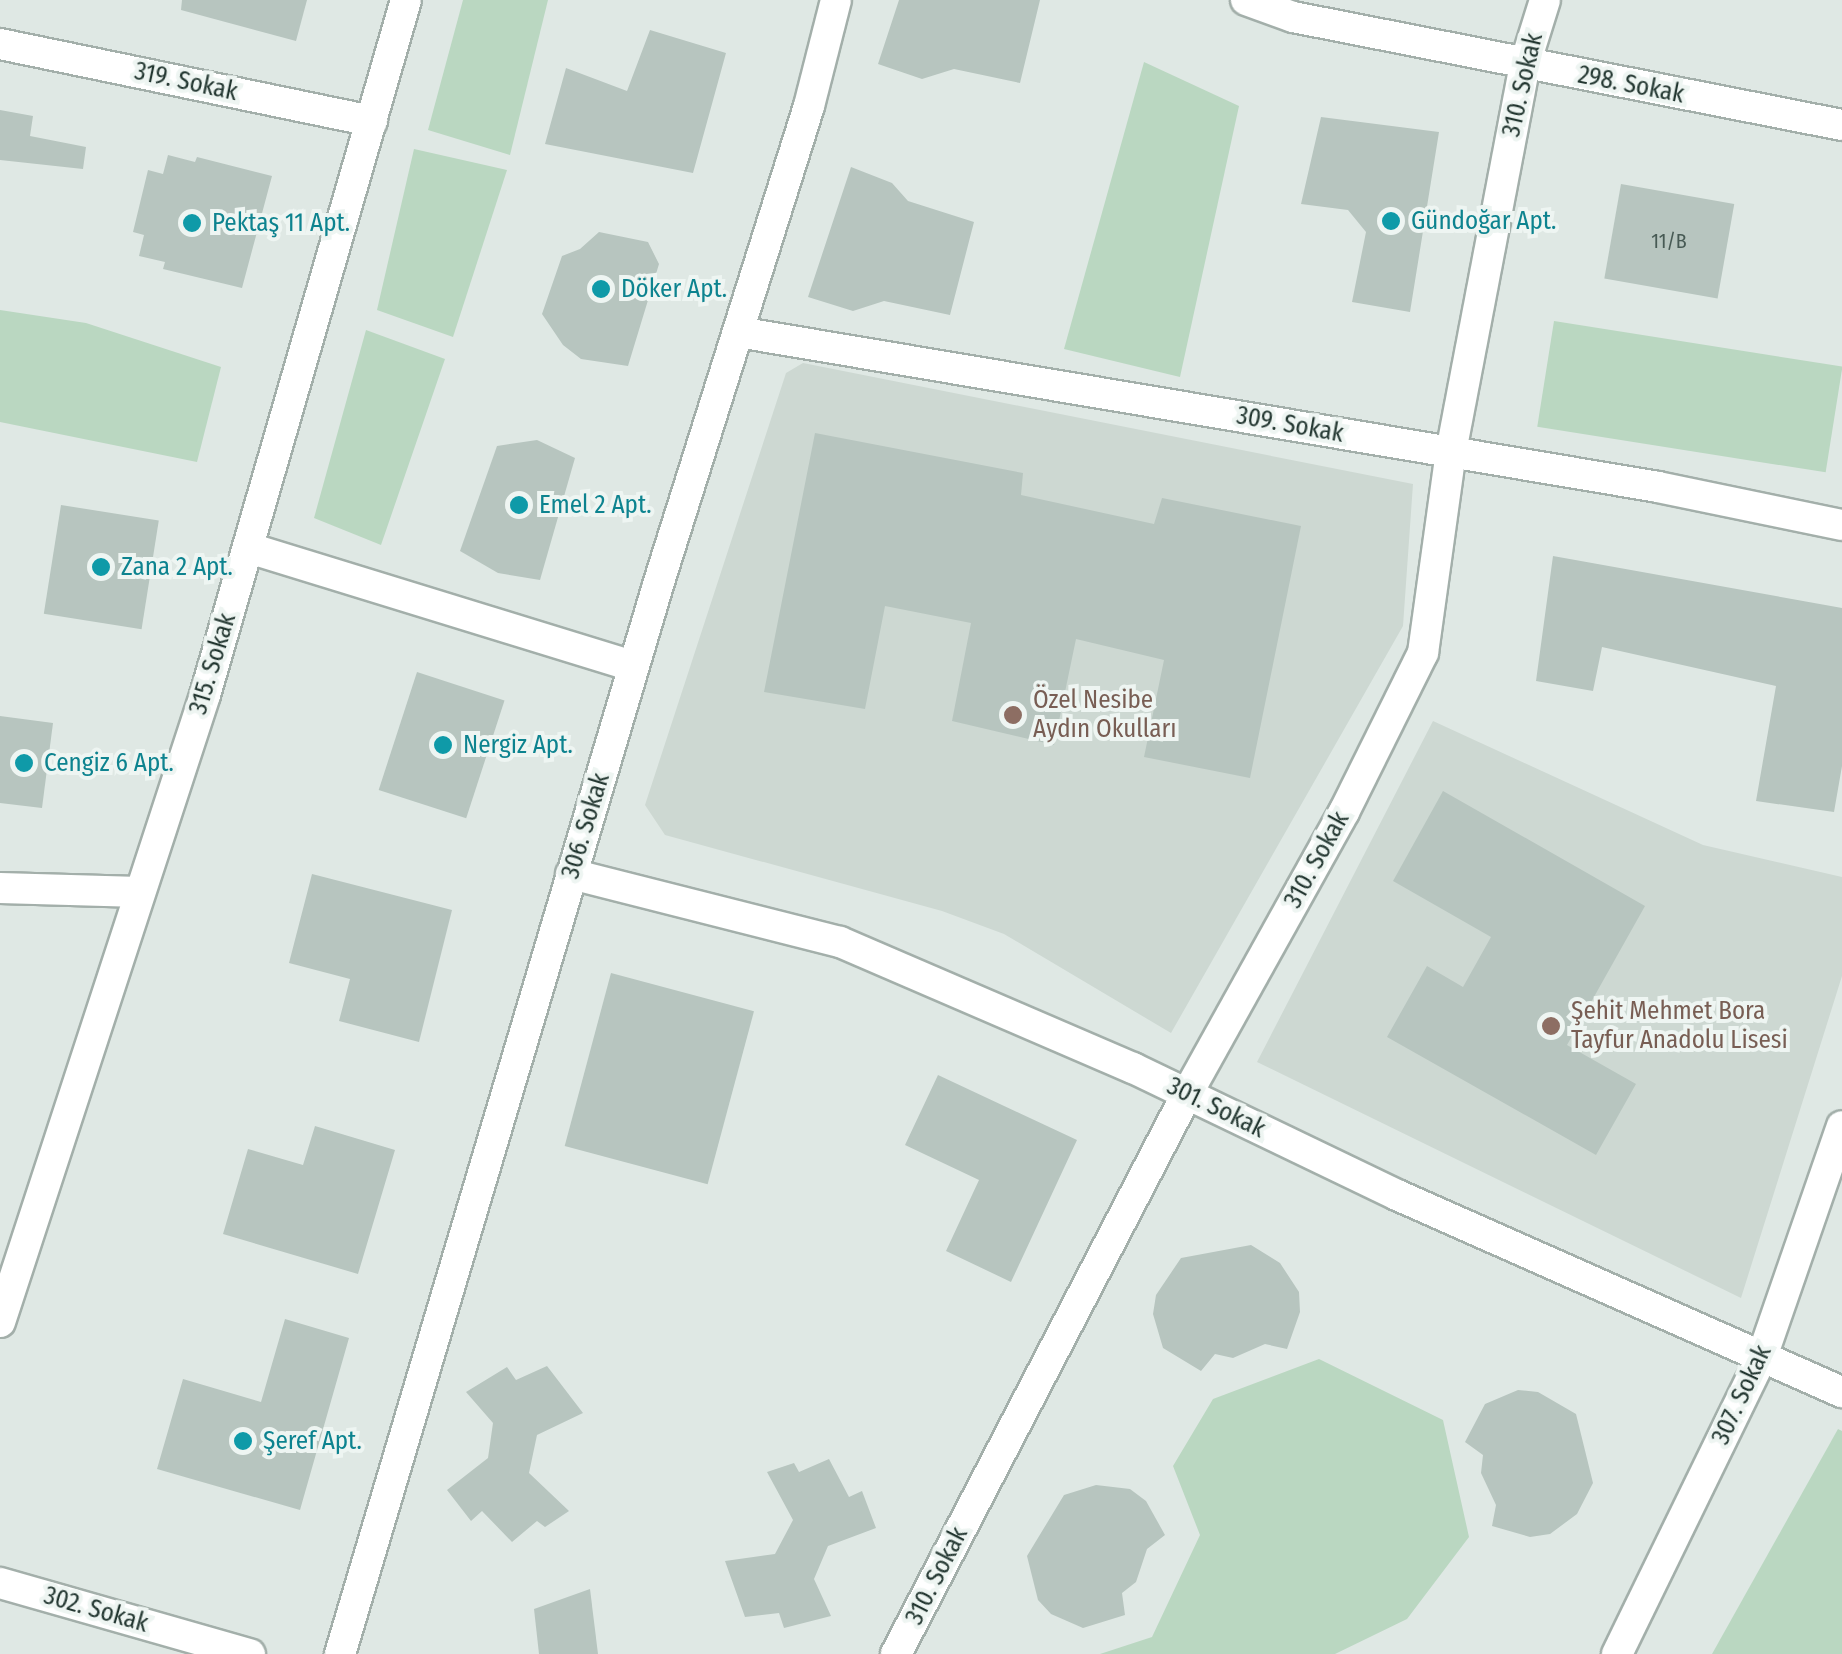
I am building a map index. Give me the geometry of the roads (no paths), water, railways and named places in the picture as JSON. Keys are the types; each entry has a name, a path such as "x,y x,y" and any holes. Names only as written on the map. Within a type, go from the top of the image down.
{"street":[{"name":"315. Sokak","path":"0,1322 248,548 406,0"},
{"name":"306. Sokak","path":"340,1654 633,666 809,106 836,0"},
{"name":"298. Sokak","path":"1246,0 1293,18 1842,125"},
{"name":"310. Sokak","path":"896,1654 1187,1094 1344,812 1423,653 1451,452 1525,64 1545,0"},
{"name":"319. Sokak","path":"0,44 372,121"},
{"name":"309. Sokak","path":"738,332 1658,487 1842,525"},
{"path":"248,548 633,666"},
{"name":"301. Sokak","path":"572,874 840,942 1187,1094 1397,1194 1764,1354 1842,1392"},
{"path":"0,888 140,892"},
{"name":"307. Sokak","path":"1617,1654 1764,1354 1842,1126"},
{"name":"302. Sokak","path":"0,1583 250,1654"}],"place":[{"name":"Gündoğar Apt.","path":"1391,221"},
{"name":"Pektaş 11 Apt.","path":"192,223"},
{"name":"Döker Apt.","path":"601,289"},
{"name":"Emel 2 Apt.","path":"519,505"},
{"name":"Zana 2 Apt.","path":"101,567"},
{"name":"Özel Nesibe Aydın Okulları","path":"1013,715"},
{"name":"Nergiz Apt.","path":"443,745"},
{"name":"Cengiz 6 Apt.","path":"24,763"},
{"name":"Şehit Mehmet Bora Tayfur Anadolu Lisesi","path":"1551,1026"},
{"name":"Şeref Apt.","path":"243,1441"}]}
